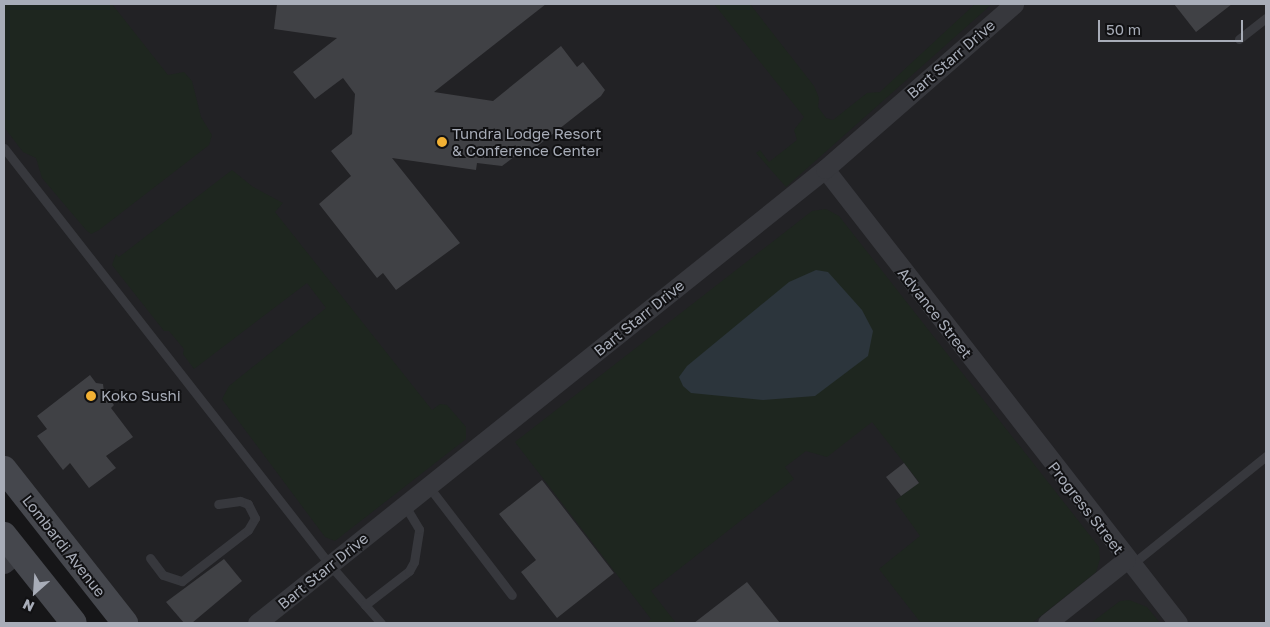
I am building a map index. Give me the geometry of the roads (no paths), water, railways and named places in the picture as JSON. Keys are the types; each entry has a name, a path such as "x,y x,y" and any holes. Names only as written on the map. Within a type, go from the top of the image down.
{"main road":[{"name":"Lombardi Avenue","path":"4,469 125,623"},
{"path":"8,551 74,623"}],"street":[{"name":"Bart Starr Drive","path":"261,622 825,169 1014,4"},
{"name":"Advance Street","path":"825,169 1046,456"},
{"name":"Progress Street","path":"1046,456 1178,623"},
{"path":"1047,623 1128,562"}],"lane":[{"path":"1239,39 1266,18"},
{"path":"4,148 330,565 381,623"},
{"path":"1128,562 1266,456"},
{"path":"429,487 512,595"},
{"path":"150,558 163,575 182,581 248,530 255,518 248,504 240,501 218,504"},
{"path":"365,606 409,571 414,562 419,529 405,506"}],"place":[{"name":"Tundra Lodge Resort & Conference Center","path":"442,142"},
{"name":"Koko Sushi","path":"91,396"}]}
